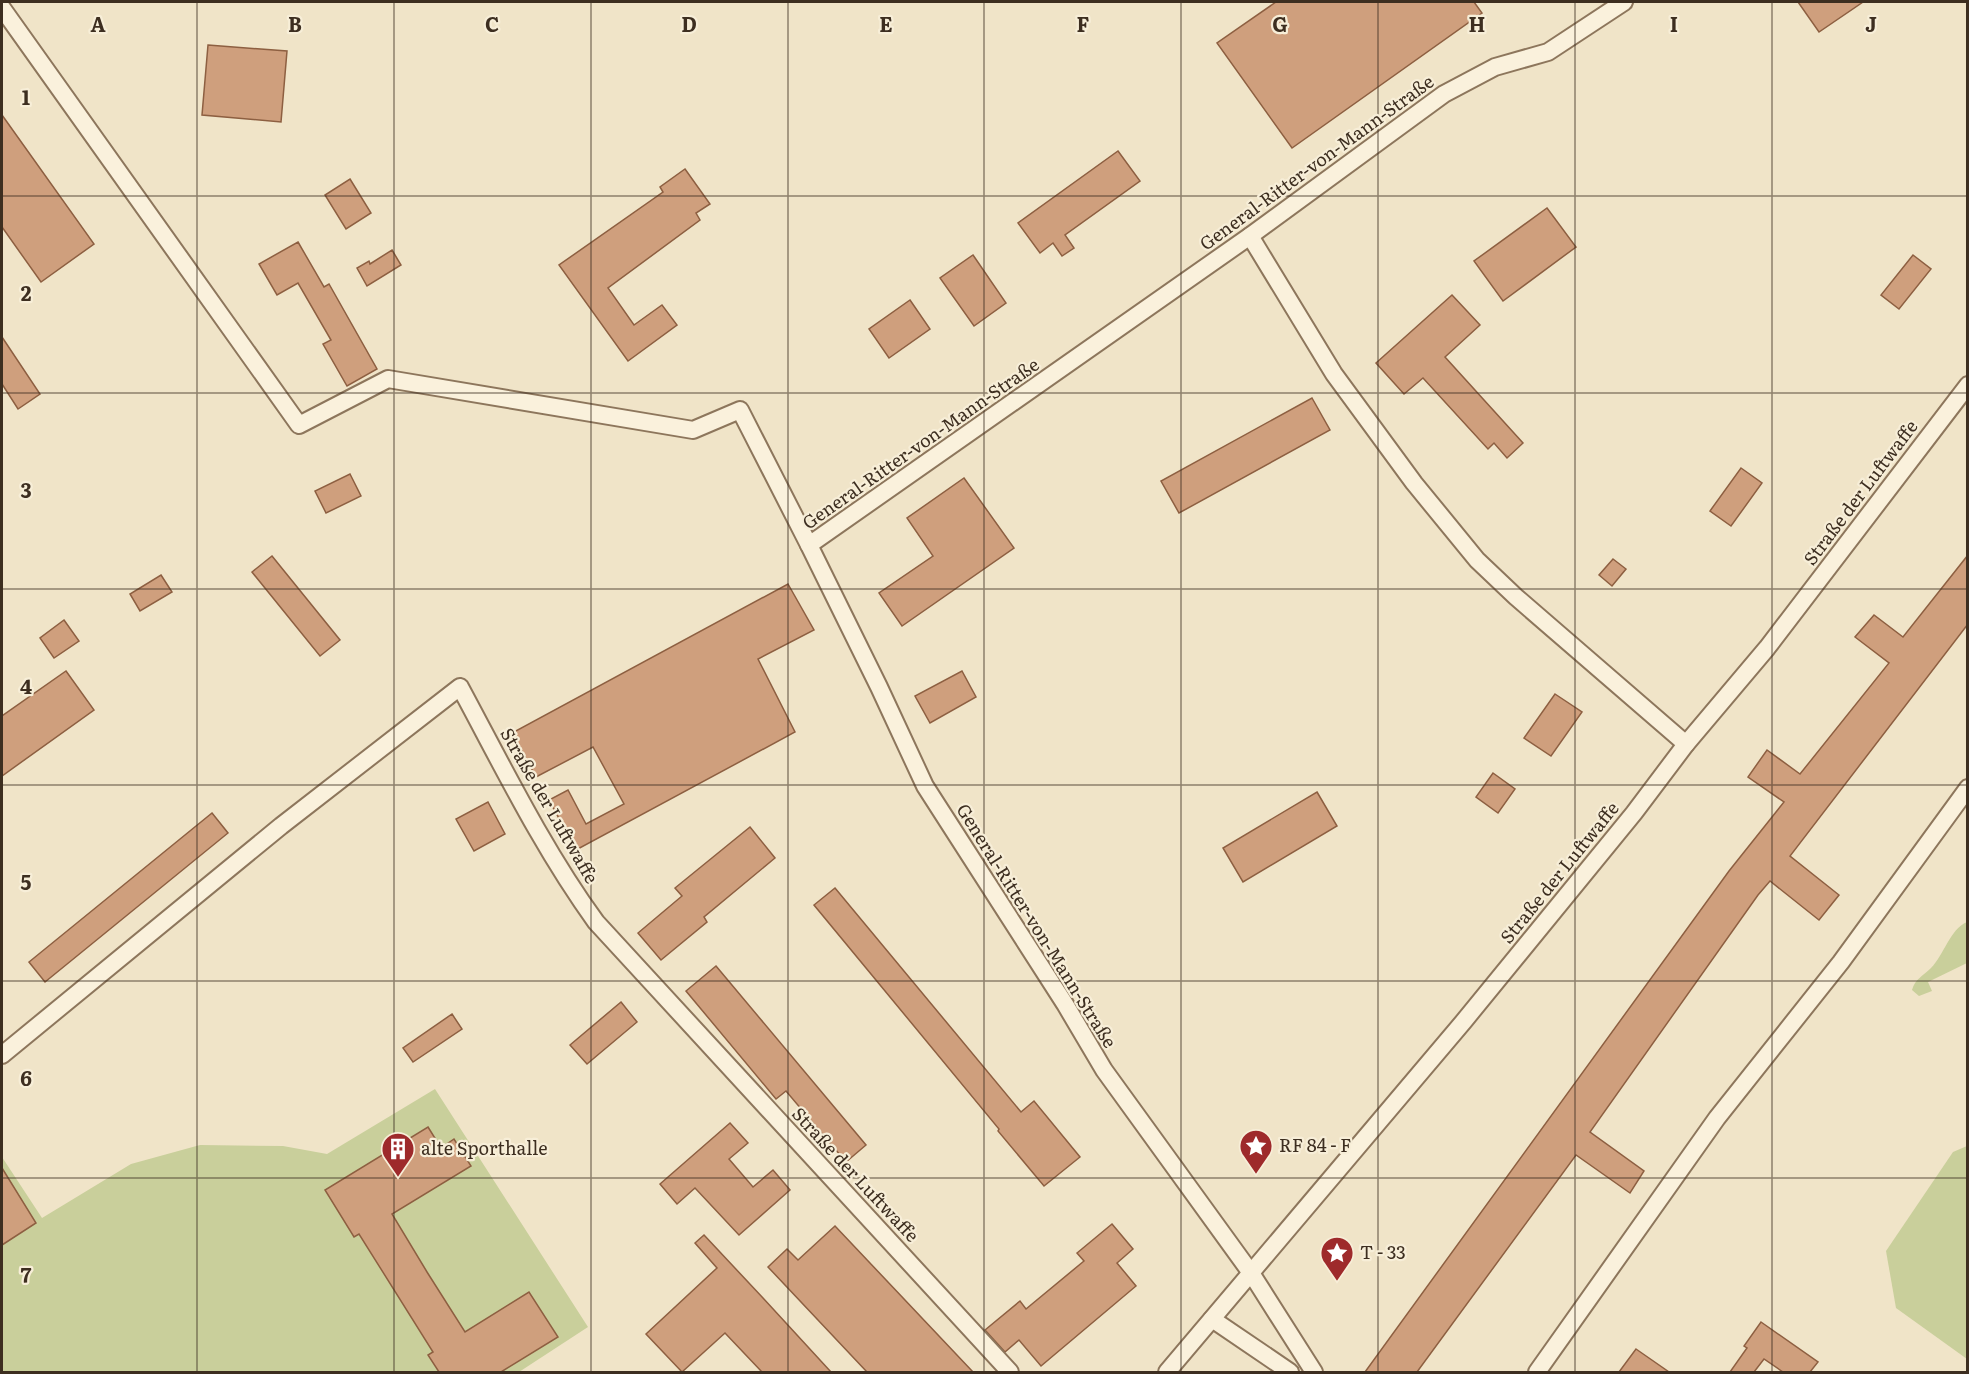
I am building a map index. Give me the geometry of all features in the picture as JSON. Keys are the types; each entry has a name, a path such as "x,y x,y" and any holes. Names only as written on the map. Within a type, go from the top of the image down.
{"street":[{"name":"General-Ritter-von-Mann-Straße","path":"1314,1372 1251,1273 1104,1071 1065,1004 925,786 809,545 1250,236 1444,94 1495,67 1548,52 1624,2"},
{"path":"2,9 299,425 388,379 693,430 740,410 809,545"},
{"path":"1250,236 1328,365 1414,483 1477,560 1516,597 1686,744"},
{"name":"Straße der Luftwaffe","path":"1167,1372 1475,1009 1634,813 1686,744 1767,648 1968,385"},
{"name":"Straße der Luftwaffe","path":"2,1055 281,826 460,687 545,845 575,894 596,922 1010,1372"},
{"path":"1537,1372 1717,1118 1840,962 1968,788"},
{"path":"1212,1319 1290,1372"}],"green space":[{"path":"1967,922 1967,963 1928,982 1932,991 1919,996 1912,990 1915,983 1936,963 1956,930"},
{"path":"435,1089 588,1327 519,1372 2,1372 2,1157 42,1218 131,1164 200,1145 283,1146 327,1154"},
{"path":"1967,1146 1967,1359 1896,1308 1886,1251 1953,1152"}],"building":[{"path":"1276,2 1474,2 1482,13 1292,148 1217,43"},
{"path":"1798,2 1863,2 1819,32"},
{"path":"208,45 287,51 281,122 202,115"},
{"path":"2,115 94,244 41,282 2,227"},
{"path":"1118,151 1140,181 1065,235 1074,248 1062,256 1053,243 1040,253 1018,223"},
{"path":"685,169 710,204 696,213 700,220 608,288 634,325 662,305 677,325 628,361 559,265 663,192 660,187"},
{"path":"350,179 371,213 346,229 325,195"},
{"path":"1547,208 1576,247 1503,301 1474,261"},
{"path":"298,242 324,287 329,284 377,369 347,386 323,344 331,340 298,283 277,295 259,264"},
{"path":"392,250 401,265 367,286 357,268 369,261 370,264"},
{"path":"973,255 1006,303 974,326 940,278"},
{"path":"1913,255 1931,269 1899,309 1881,295"},
{"path":"1452,295 1480,325 1445,357 1523,443 1507,458 1494,443 1488,449 1423,378 1404,394 1376,363"},
{"path":"910,300 930,329 889,358 869,329"},
{"path":"2,337 40,394 18,409 2,384"},
{"path":"1312,398 1330,430 1179,513 1161,481"},
{"path":"1741,468 1762,483 1731,526 1710,511"},
{"path":"350,474 361,496 326,513 315,491"},
{"path":"964,478 1014,548 902,626 879,593 933,556 907,518"},
{"path":"1968,555 1968,624 1790,856 1839,895 1819,920 1770,881 1590,1132 1644,1171 1630,1193 1576,1155 1417,1372 1365,1372 1729,871 1784,802 1748,777 1767,750 1800,774 1889,663 1855,637 1874,615 1903,637"},
{"path":"272,556 340,640 320,656 252,572"},
{"path":"1613,559 1626,569 1612,586 1599,575"},
{"path":"161,575 172,592 140,611 130,594"},
{"path":"788,584 814,630 758,659 795,732 576,850 549,800 568,790 586,824 624,804 593,747 536,777 512,733"},
{"path":"64,620 79,641 54,658 40,638"},
{"path":"66,671 94,710 2,776 2,716"},
{"path":"962,671 976,697 930,723 915,696"},
{"path":"1555,694 1582,712 1551,756 1524,738"},
{"path":"1493,773 1515,789 1498,813 1476,797"},
{"path":"1317,792 1337,826 1243,882 1223,848"},
{"path":"488,802 505,834 474,851 456,819"},
{"path":"212,813 228,833 45,982 29,962"},
{"path":"750,827 775,858 704,917 707,922 661,960 638,933 682,896 675,888"},
{"path":"835,888 1021,1112 1034,1101 1080,1157 1044,1186 814,905"},
{"path":"716,966 866,1145 846,1162 786,1091 776,1099 686,991"},
{"path":"621,1002 637,1022 587,1064 570,1045"},
{"path":"452,1014 462,1029 413,1062 403,1048"},
{"path":"730,1123 748,1143 729,1159 753,1187 773,1170 790,1190 739,1235 695,1188 677,1204 660,1184"},
{"path":"428,1127 441,1148 454,1139 471,1166 392,1214 427,1272 465,1332 529,1292 558,1337 501,1372 439,1372 428,1355 433,1352 359,1234 354,1237 325,1190"},
{"path":"2,1168 36,1223 2,1245"},
{"path":"1112,1224 1133,1249 1117,1263 1136,1286 1041,1366 1019,1340 1005,1352 985,1330 1020,1301 1026,1309 1084,1261 1077,1253"},
{"path":"835,1226 973,1372 867,1372 768,1267 787,1249 798,1260"},
{"path":"704,1235 831,1372 762,1372 725,1333 682,1372 646,1334 717,1268 695,1243"},
{"path":"1761,1322 1818,1362 1810,1372 1783,1372 1764,1359 1754,1372 1730,1372 1747,1348 1744,1346"},
{"path":"1636,1349 1669,1372 1619,1372"}],"place":[{"name":"RF 84 - F","path":"1256,1175"},
{"name":"alte Sporthalle","path":"398,1178"},
{"name":"T - 33","path":"1337,1282"}]}
